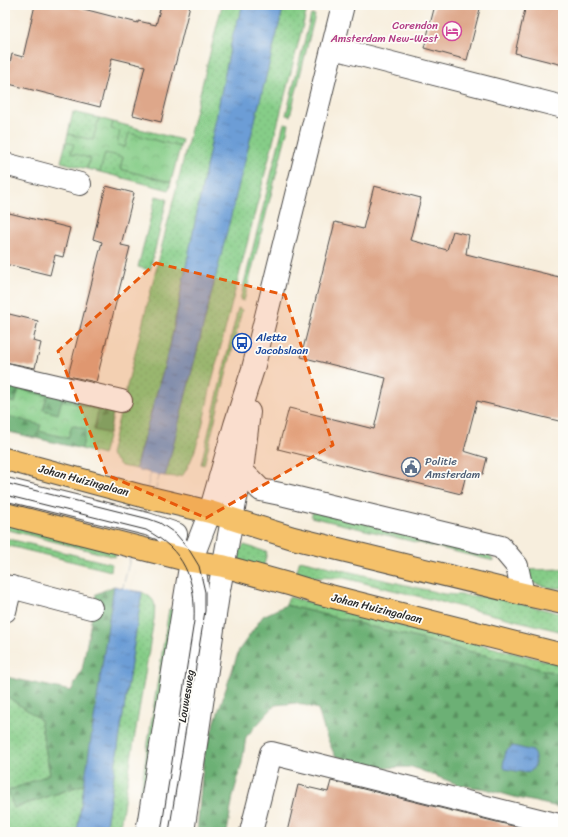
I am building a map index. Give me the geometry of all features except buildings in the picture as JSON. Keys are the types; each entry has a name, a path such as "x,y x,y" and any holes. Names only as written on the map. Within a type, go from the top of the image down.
{"main road":[{"name":"Johan Huizingalaan","path":"5,459 149,497 208,519 232,519 293,538 523,594 562,601"},
{"name":"Johan Huizingalaan","path":"5,514 191,561 218,566 563,655"}],"street":[{"path":"5,489 176,534 208,519 253,369 343,5"},
{"path":"333,48 563,107"},
{"path":"5,164 80,184"},
{"path":"200,609 218,566 232,519 242,472 248,431 253,369"},
{"path":"5,374 121,401"},
{"path":"242,472 261,490 501,547 517,566 523,594"},
{"name":"Louwesweg","path":"147,832 191,561 208,519"},
{"path":"150,526 191,561"},
{"name":"Louwesweg","path":"165,832 200,609 199,591 191,561"},
{"name":"Louwesweg","path":"183,832 218,566"},
{"path":"5,611 8,587 91,608"},
{"path":"251,832 271,753 563,826"}],"highlighted area":[{"path":"156,263 285,295 333,445 206,518 107,475 58,351"}],"green space":[{"path":"222,5 243,5 233,34 170,346 136,469 121,466 110,454"},
{"path":"284,5 308,5 198,440 183,475 176,477 165,476"},
{"path":"311,15 315,15 290,116 286,115"},
{"path":"73,112 99,118 93,140 68,134"},
{"path":"99,118 113,122 111,129 120,131 117,145 125,147 129,133 180,147 171,182 120,169 123,157 105,153 100,172 87,169 90,158 71,153 74,144 66,142 68,134 93,140"},
{"path":"113,122 182,140 180,147 129,134 125,147 116,145 111,129"},
{"path":"284,123 289,124 244,301 240,300"},
{"path":"66,142 74,143 90,158 87,169 61,162"},
{"path":"105,152 123,157 120,169 171,182 169,190 100,172"},
{"path":"156,196 167,199 150,270 138,267"},
{"path":"238,308 242,310 204,465 201,464"},
{"path":"5,378 115,405 109,434 94,430 98,409 62,400 58,414 43,410 47,397 19,390 15,403 5,401"},
{"path":"19,389 47,396 43,410 58,414 62,400 98,410 94,430 109,434 103,455 82,449 86,429 72,425 68,438 39,431 41,425 5,415 5,401 15,403"},
{"path":"5,415 41,425 39,431 68,438 72,425 86,429 82,449 5,431"},
{"path":"313,510 486,552 494,561 311,517"},
{"path":"5,523 116,551 115,557 5,529"},
{"path":"5,538 112,564 111,571 5,545"},
{"path":"244,545 267,552 263,569 239,560 239,552"},
{"path":"300,560 444,594 494,597 563,614 563,632 344,578 295,577"},
{"path":"563,569 563,588 551,588 525,581 525,570"},
{"path":"114,586 85,784 14,808 8,791 50,774 40,719 5,695 6,677 71,691 82,670 96,594"},
{"path":"142,592 150,597 154,602 154,619 119,832 105,832"},
{"path":"289,597 563,665 563,675 286,605"},
{"path":"286,605 563,675 563,808 486,789 459,785 412,767 379,768 335,756 325,733 318,709 297,703 275,705 246,737 227,832 197,832 204,754 239,650 263,616"},
{"path":"169,609 177,610 141,832 134,832"},
{"path":"5,695 40,719 50,775 8,791 14,808 85,784 77,832 5,832"}],"water":[{"path":"243,5 284,5 168,466 165,476 159,475 130,590 142,592 105,832 77,832 114,586 123,588 151,473 136,469 137,462 170,346 233,34"},
{"path":"513,746 533,751 535,762 531,771 522,772 505,769 503,765 506,751"}],"pier":[{"path":"151,473 159,475 131,590 123,588"}],"tram line":[{"path":"5,483 160,523 176,534 188,548 199,566 205,592 205,611 169,832"},
{"path":"5,495 146,530 170,547 185,567 193,592 194,621 161,832"}],"place":[{"name":"Corendon Amsterdam New-West","path":"452,31"},
{"name":"Aletta Jacobslaan","path":"242,343"},
{"name":"Politie Amsterdam","path":"411,467"}]}
